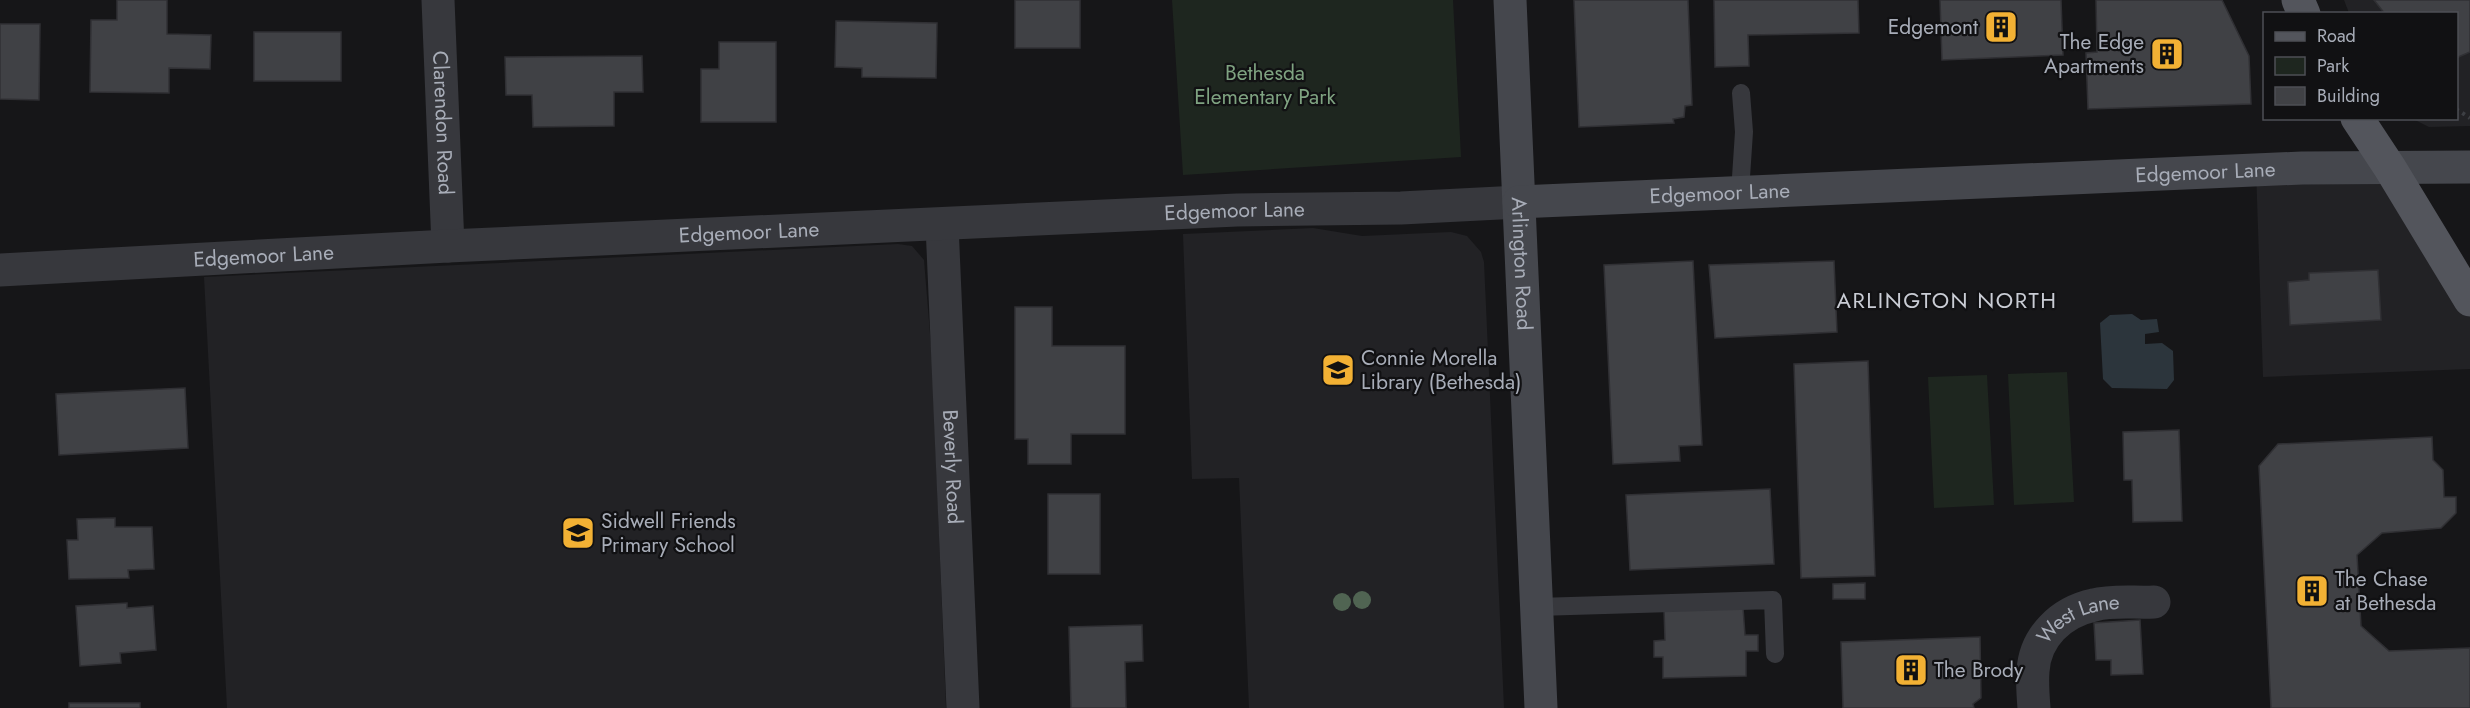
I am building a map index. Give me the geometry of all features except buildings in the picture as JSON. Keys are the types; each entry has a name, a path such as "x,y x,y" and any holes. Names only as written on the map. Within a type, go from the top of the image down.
{"main road":[{"path":"2358,120 2470,300"}],"street":[{"name":"Clarendon Road","path":"438,0 448,246"},
{"name":"Arlington Road","path":"1510,0 1541,708"},
{"name":"Edgemoor Lane","path":"0,270 448,246 1237,210 1401,208 2302,168 2470,167"},
{"name":"Beverly Road","path":"942,225 963,708"},
{"name":"West Lane","path":"2034,708 2035,660 2041,640 2049,629 2068,615 2094,605 2154,602"}],"lane":[{"path":"1740,192 1744,132 1741,93"},
{"path":"1536,607 1773,600 1775,654"}],"shaded area":[{"path":"2344,0 2470,0 2470,126 2429,127 2415,120 2458,120 2458,12 2349,12"},
{"path":"2390,168 2470,300 2470,369 2263,377 2256,169"},
{"name":"Connie Morella Library (Bethesda)","path":"1313,228 1362,236 1451,232 1467,236 1481,252 1484,262 1504,708 1249,708 1239,478 1192,479 1183,234"},
{"name":"Sidwell Friends Primary School","path":"898,244 912,246 924,260 932,358 946,708 227,708 204,277"},
{"path":"2132,314 2141,320 2157,319 2159,332 2145,334 2145,344 2162,343 2173,351 2174,380 2167,389 2112,388 2103,379 2100,323 2110,315"}],"green space":[{"name":"Bethesda Elementary Park","path":"1172,0 1453,0 1461,157 1183,175"},
{"path":"2067,372 2074,502 2014,505 2008,374"},
{"path":"1987,375 1994,505 1934,508 1928,377"}],"place":[{"name":"Edgemont","path":"2001,27"},
{"name":"The Edge Apartments","path":"2167,54"},
{"name":"Connie Morella Library (Bethesda)","path":"1338,370"},
{"name":"Sidwell Friends Primary School","path":"578,533"},
{"name":"The Chase at Bethesda","path":"2312,591"},
{"name":"The Brody","path":"1911,670"}],"district":[{"name":"ARLINGTON NORTH","path":"1947,300"}]}
